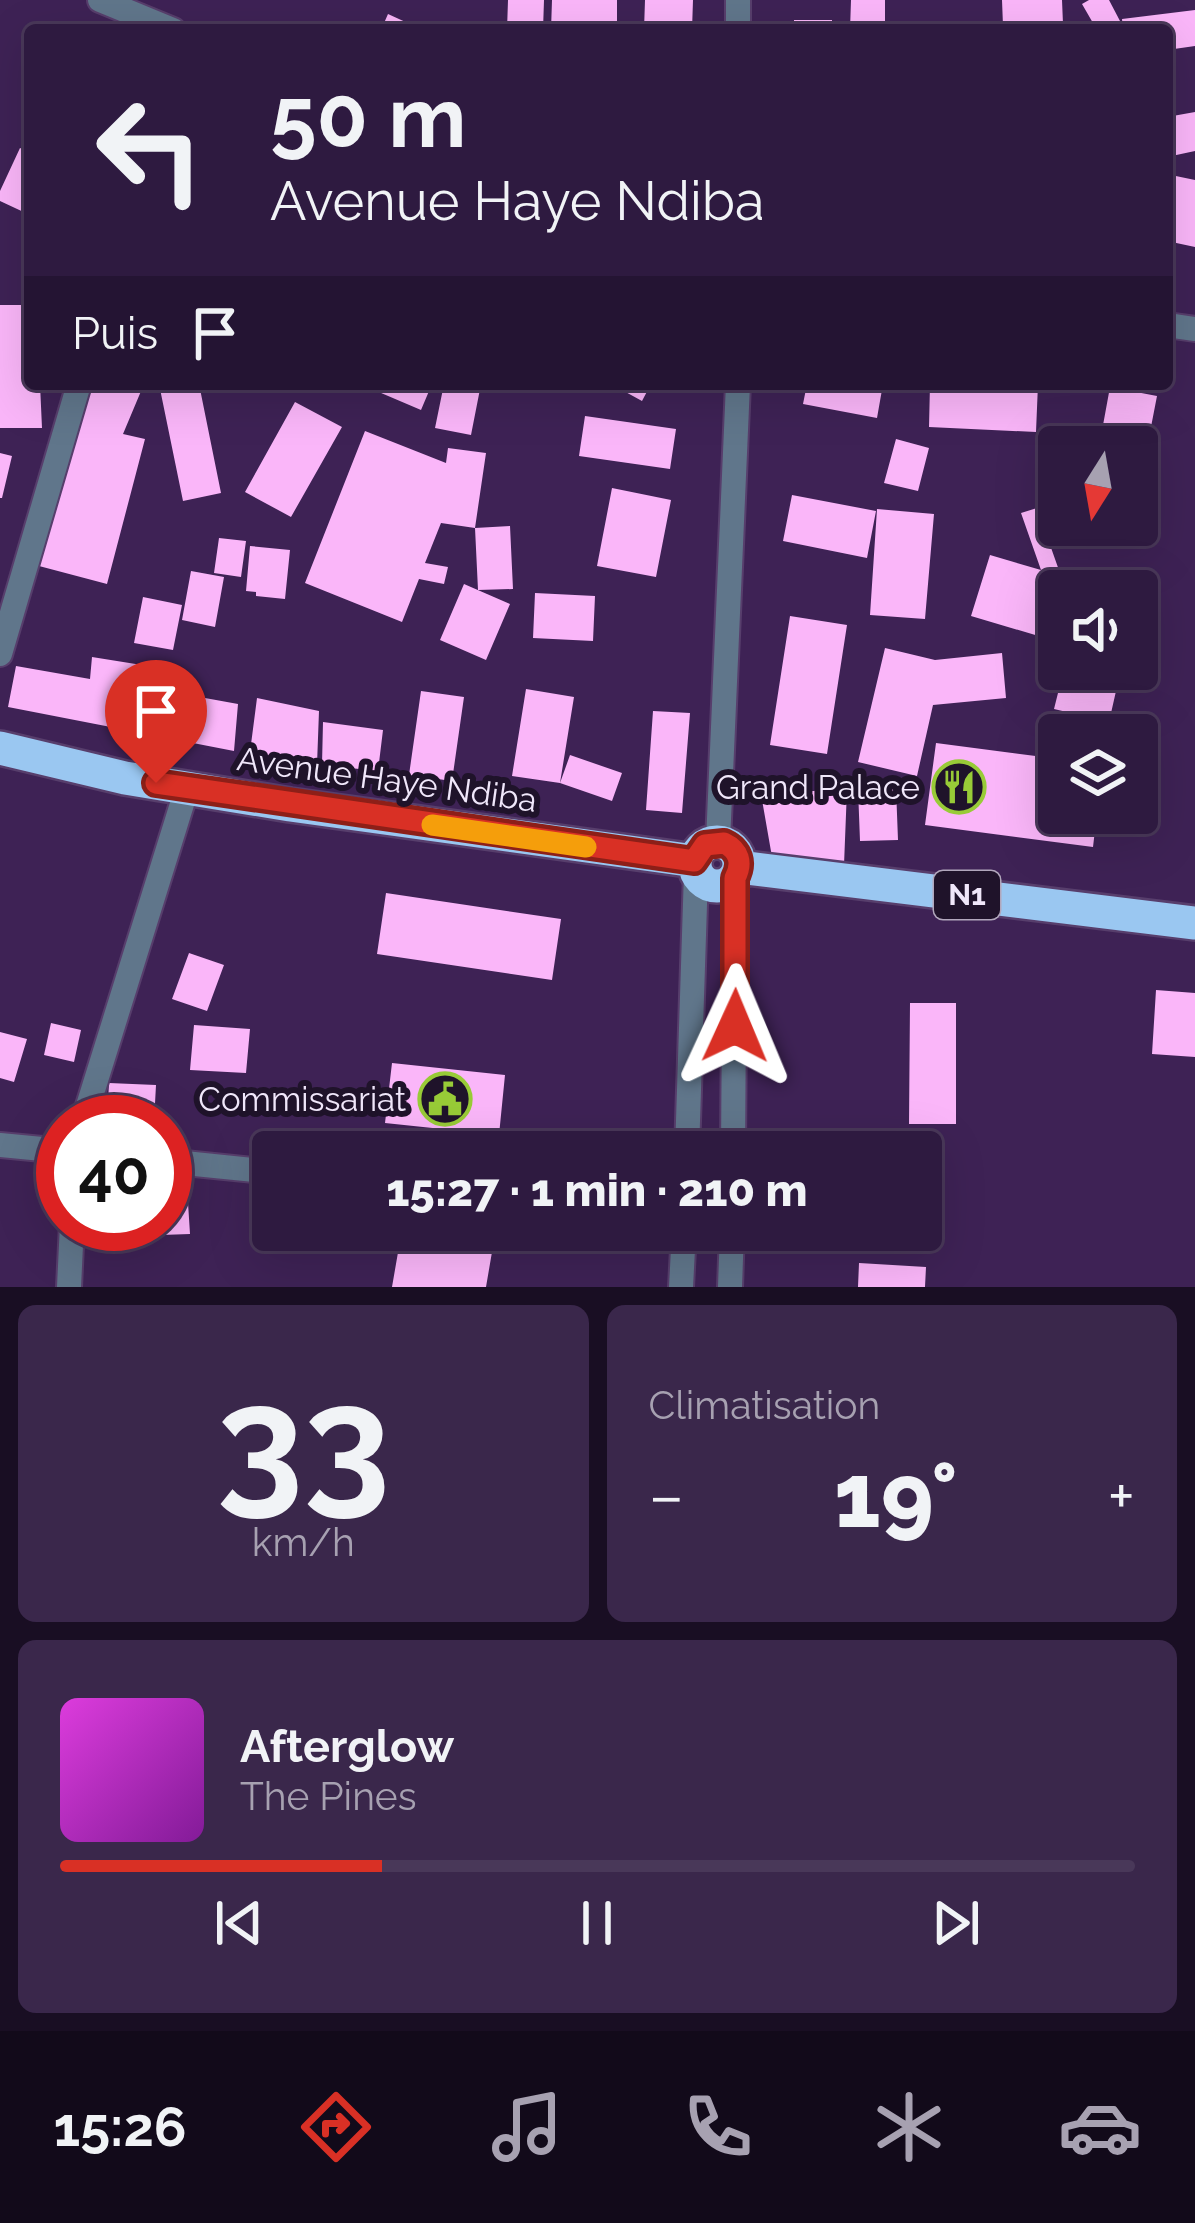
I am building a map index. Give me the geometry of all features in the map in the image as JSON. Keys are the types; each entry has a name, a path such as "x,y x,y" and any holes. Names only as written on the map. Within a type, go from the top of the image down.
{"highway":[{"name":"Avenue Haye Ndiba","path":"0,748 187,788 717,864"},
{"name":"N1","path":"717,864 1195,923"}],"street":[{"path":"100,0 155,24"},
{"path":"0,654 77,390"},
{"path":"688,1131 717,864 738,390"},
{"path":"91,1095 187,788"},
{"path":"717,864 732,1131"},
{"path":"0,1144 36,1147"},
{"path":"192,1164 252,1170"},
{"path":"69,1287 71,1251"},
{"path":"681,1287 683,1251"},
{"path":"730,1287 731,1251"}],"building":[{"path":"508,0 544,0 543,24 507,24"},
{"path":"552,0 617,0 617,24 551,24"},
{"path":"645,0 693,0 692,24 644,24"},
{"path":"851,0 885,0 885,24 850,24"},
{"path":"1002,0 1062,0 1063,24 1003,24"},
{"path":"1109,0 1120,21 1094,24 1082,4"},
{"path":"1195,10 1195,46 1173,49 1173,24 1122,24 1122,19"},
{"path":"388,14 410,24 384,24"},
{"path":"794,20 832,20 832,24 794,24"},
{"path":"1195,112 1195,151 1173,156 1173,116"},
{"path":"20,148 24,150 24,212 0,201"},
{"path":"1173,175 1195,180 1195,247 1173,242"},
{"path":"0,305 24,305 24,390 40,390 42,428 0,428"},
{"path":"84,390 141,390 123,434 145,439 107,584 39,566"},
{"path":"160,390 200,390 221,493 183,501"},
{"path":"374,390 429,390 421,410"},
{"path":"443,390 480,390 471,435 435,428"},
{"path":"622,390 648,390 642,401"},
{"path":"806,390 882,390 877,418 803,404"},
{"path":"930,390 1038,390 1036,432 929,427"},
{"path":"1109,390 1157,396 1151,426 1103,426"},
{"path":"295,402 342,427 291,517 245,492"},
{"path":"585,416 676,429 670,469 579,456"},
{"path":"365,431 446,463 448,448 486,453 475,528 441,523 425,563 448,567 444,584 419,579 402,622 305,583"},
{"path":"896,439 929,448 918,491 884,483"},
{"path":"0,453 12,456 2,498 0,498"},
{"path":"612,488 671,500 656,577 597,566"},
{"path":"792,495 876,511 867,558 783,541"},
{"path":"1037,508 1038,546 1050,546 1059,570 1041,570 1021,513"},
{"path":"877,509 934,514 925,619 870,615"},
{"path":"510,526 513,589 478,590 475,528"},
{"path":"219,538 246,541 241,577 214,573"},
{"path":"250,546 290,550 285,599 246,591"},
{"path":"990,555 1041,570 1038,636 971,616"},
{"path":"191,571 224,577 215,627 182,620"},
{"path":"464,584 510,604 486,660 440,640"},
{"path":"535,593 595,596 593,641 533,638"},
{"path":"143,597 182,605 173,650 134,643"},
{"path":"790,616 847,625 827,754 770,745"},
{"path":"885,648 935,660 1002,653 1006,698 933,705 917,776 858,762"},
{"path":"92,657 173,670 172,692 238,704 234,751 8,707 16,666 90,679"},
{"path":"526,689 574,697 560,783 512,776"},
{"path":"1059,690 1116,690 1111,714 1054,709"},
{"path":"421,691 464,697 452,781 409,775"},
{"path":"257,698 319,711 317,765 250,752"},
{"path":"653,711 690,713 682,813 646,810"},
{"path":"323,722 383,730 378,771 322,765"},
{"path":"936,743 1038,756 1038,834 1095,834 1093,847 925,825"},
{"path":"570,755 622,773 612,801 560,783"},
{"path":"896,788 898,840 860,841 858,789"},
{"path":"847,789 844,865 772,857 761,794"},
{"path":"386,893 561,919 552,980 377,954"},
{"path":"189,953 224,965 207,1011 172,999"},
{"path":"1156,990 1195,993 1195,1057 1152,1054"},
{"path":"910,1003 956,1003 956,1124 909,1124"},
{"path":"51,1023 81,1030 74,1062 44,1055"},
{"path":"194,1025 250,1029 246,1073 190,1070"},
{"path":"0,1032 27,1039 14,1082 0,1078"},
{"name":"Commissariat","path":"392,1063 505,1075 499,1131 385,1123"},
{"path":"109,1083 156,1085 155,1095 108,1095"},
{"path":"398,1251 492,1252 486,1287 392,1287"},
{"path":"859,1263 926,1267 925,1287 858,1287"}],"slow traffic":[{"path":"432,825 586,847"}],"place":[{"name":"Grand Palace","path":"959,787"},
{"name":"Commissariat","path":"445,1099"}],"route":[{"path":"156,783 694,861 705,845 724,843 734,850 740,867 735,878 735,1026"}]}
